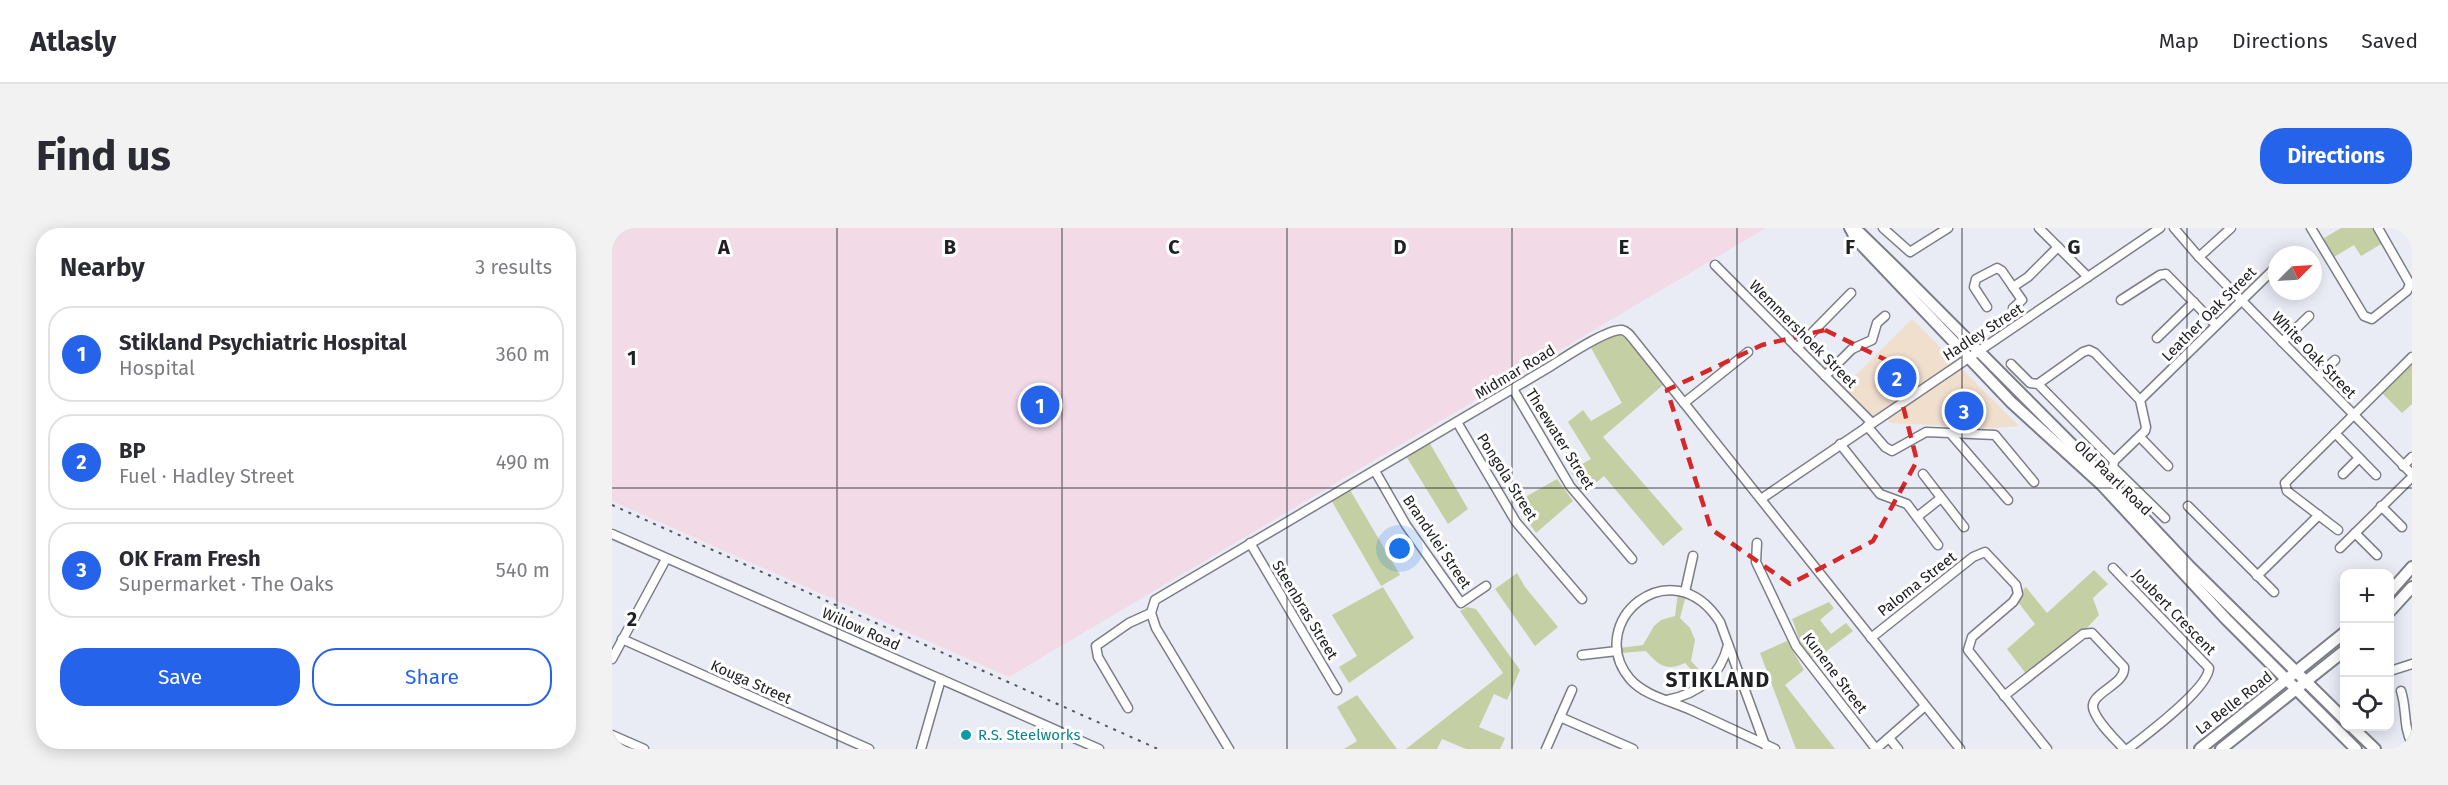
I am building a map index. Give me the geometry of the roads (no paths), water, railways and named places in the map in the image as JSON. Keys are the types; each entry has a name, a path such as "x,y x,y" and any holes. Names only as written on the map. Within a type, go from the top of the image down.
{"main road":[{"name":"Old Paarl Road","path":"1851,229 1855,238 2340,715"},
{"name":"Old Paarl Road","path":"1973,354 2035,425 2102,485 2226,620 2356,749"},
{"path":"2394,587 2412,567"},
{"path":"2394,607 2412,587"},
{"name":"La Belle Road","path":"2200,749 2340,636"},
{"name":"La Belle Road","path":"2221,749 2340,654"},
{"path":"2357,731 2375,749"}],"street":[{"path":"1882,228 1910,252 1948,228"},
{"path":"2039,228 2088,277"},
{"name":"Hadley Street","path":"1761,499 2160,228"},
{"name":"White Oak Street","path":"2174,228 2199,257 2412,475"},
{"path":"2199,257 2230,228"},
{"path":"2310,228 2364,315 2370,319 2375,318 2407,291 2410,284 2378,228"},
{"path":"2013,287 2028,277 2058,247"},
{"name":"Wemmershoek Street","path":"1715,265 1870,424 1885,447 1892,450 1926,432 1950,433"},
{"path":"1987,307 1974,288 1975,280 1997,268 2022,300 2013,308"},
{"path":"2121,300 2164,274 2217,325"},
{"name":"Leather Oak Street","path":"2140,400 2268,275"},
{"path":"1797,348 1851,293"},
{"path":"2157,338 2194,302"},
{"path":"1825,376 1852,349 1872,340 1877,323 1885,316"},
{"path":"2282,342 2309,316"},
{"name":"Midmar Road","path":"1151,613 1157,598 1606,334 1621,330 1633,339 1959,749"},
{"path":"2011,364 2032,384 2038,384 2089,350 2095,353 2140,400 2146,428 2114,461"},
{"path":"1684,403 1748,352"},
{"path":"2338,530 2287,491 2285,484 2412,357"},
{"path":"2317,377 2335,360"},
{"path":"2038,384 2114,461 2114,467 2165,518"},
{"name":"Theewater Street","path":"1513,389 1570,486 1632,559"},
{"name":"Pongola Street","path":"1457,422 1516,522 1582,599"},
{"path":"1950,433 1995,435 2034,483"},
{"path":"1950,433 2008,500"},
{"path":"2335,433 2376,475"},
{"path":"2140,436 2168,466"},
{"path":"1840,444 1882,497 1904,501 1938,545"},
{"path":"2403,466 2412,457"},
{"path":"2343,474 2359,458"},
{"name":"Brandvlei Street","path":"1375,471 1406,525 1461,603 1486,586"},
{"path":"1923,474 1964,527"},
{"path":"2340,548 2412,475"},
{"path":"1917,517 1941,498"},
{"path":"2188,506 2274,592"},
{"path":"2381,506 2402,526"},
{"path":"2257,576 2319,515"},
{"path":"2355,533 2378,555"},
{"name":"Willow Road","path":"612,534 1099,749"},
{"name":"Steenbras Street","path":"1250,543 1337,690"},
{"name":"Kunene Street","path":"1757,543 1756,562 1796,646 1876,749"},
{"name":"Paloma Street","path":"1871,638 1985,552 2016,585 2018,594 2013,602 1968,643 1971,655 2004,696"},
{"path":"1685,592 1693,556"},
{"path":"612,659 666,558"},
{"name":"Joubert Crescent","path":"2113,568 2207,663 2210,671 2174,713 2126,749"},
{"path":"1765,745 1720,622 1711,608 1699,598 1685,592 1669,590 1653,593 1632,607 1620,629 1617,651 1630,679 1650,693 1765,745 1775,749"},
{"path":"1128,708 1098,657 1096,646 1129,622 1151,613 1156,628 1229,749"},
{"path":"2044,748 2004,696 2083,634 2091,633 2124,667 2121,678 2095,700 2092,706 2095,714 2126,749"},
{"name":"Kouga Street","path":"622,639 869,749"},
{"path":"1666,700 1692,693 1712,679 1725,658 1728,645"},
{"path":"1582,655 1617,651"},
{"path":"2394,670 2412,664"},
{"path":"921,749 941,679"},
{"path":"1546,749 1572,690"},
{"path":"2401,691 2406,709 2405,726 2412,744"},
{"path":"1876,749 1925,706"},
{"path":"1560,717 1633,749"},
{"path":"612,735 644,749"},
{"path":"1889,738 1898,749"},
{"path":"1072,749 1077,740"}],"railway":[{"path":"612,505 1158,749"}],"place":[{"name":"BP","path":"1897,378"},
{"name":"Stikland Psychiatric Hospital","path":"1040,405"},
{"name":"OK Fram Fresh","path":"1964,411"},
{"name":"R.S. Steelworks","path":"966,735"}],"district":[{"name":"STIKLAND","path":"1718,680"}]}
